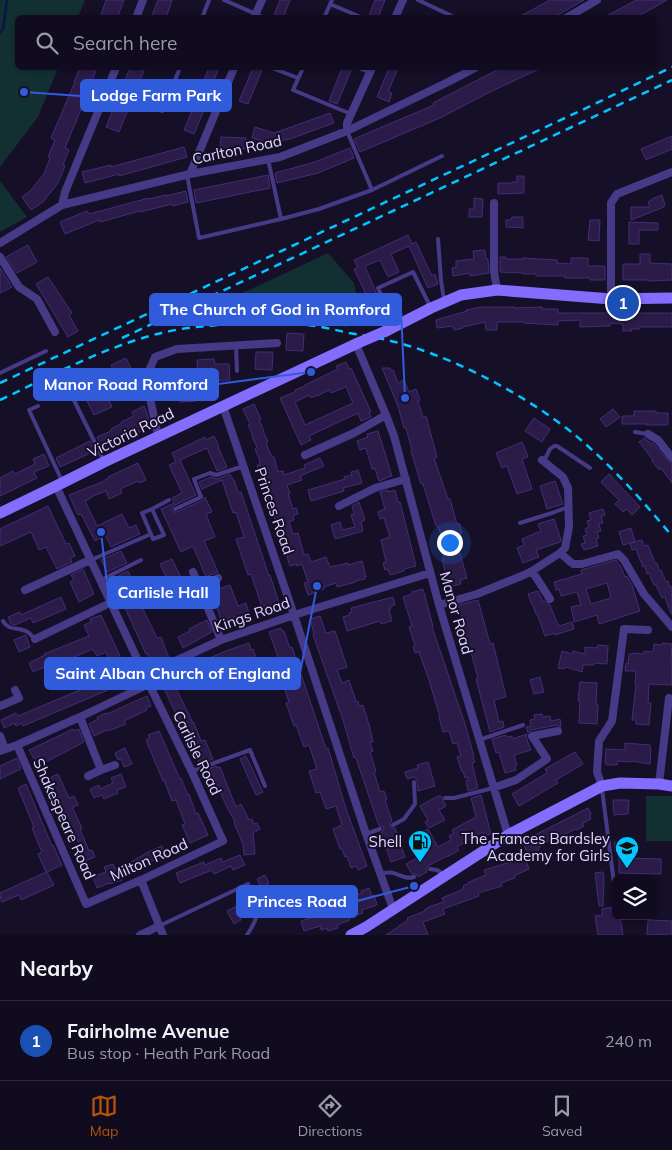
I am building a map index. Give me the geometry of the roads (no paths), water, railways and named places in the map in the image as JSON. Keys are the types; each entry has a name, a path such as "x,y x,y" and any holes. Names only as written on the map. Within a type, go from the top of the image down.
{"street":[{"path":"137,15 143,0"},
{"path":"255,15 262,0"},
{"path":"396,15 403,0"},
{"path":"571,15 597,0"},
{"path":"62,205 65,192 115,70"},
{"path":"188,174 233,70"},
{"path":"347,131 347,123 371,70"},
{"name":"Carlton Road","path":"0,243 62,205 188,174 280,157 347,131 471,70"},
{"path":"611,299 610,203 618,194 672,172"},
{"path":"494,202 494,271 497,290"},
{"path":"0,257 19,287 37,299 55,332"},
{"name":"Victoria Road","path":"0,513 158,436 461,295 497,290 611,299 672,298"},
{"path":"158,436 147,375 155,357 177,349 276,343"},
{"name":"Manor Road","path":"357,343 394,436 439,605 508,835"},
{"name":"Princes Road","path":"223,406 393,910"},
{"path":"305,455 354,433 386,415"},
{"path":"648,434 658,440 672,458"},
{"path":"439,605 477,594 532,572 560,553 564,548 569,527 568,488 563,477 543,460"},
{"path":"339,506 376,488 406,479"},
{"name":"Carlisle Road","path":"60,485 90,560 224,842"},
{"path":"560,553 573,564 582,564 618,554 624,560 644,594 672,627"},
{"path":"25,590 90,560"},
{"path":"193,572 221,640"},
{"path":"532,572 550,599"},
{"name":"Kings Road","path":"145,675 221,640 294,615 430,573"},
{"path":"199,587 218,578"},
{"path":"35,639 110,603"},
{"path":"602,786 597,772 599,741 612,721 624,629 648,630"},
{"path":"0,736 3,750 80,717 149,684"},
{"path":"0,706 19,698 15,690"},
{"path":"659,784 669,698"},
{"path":"80,717 102,770"},
{"path":"493,788 516,780 547,759 532,736 558,730"},
{"name":"Shakespeare Road","path":"17,745 86,904"},
{"path":"88,776 115,765"},
{"path":"351,935 368,930 393,910 444,875 508,835 602,786 620,783 672,786"},
{"name":"Milton Road","path":"86,904 224,842"},
{"path":"141,880 163,935"},
{"path":"140,935 159,926"}],"lane":[{"path":"203,15 209,0"},
{"path":"224,0 253,15"},
{"path":"418,0 450,15"},
{"path":"325,15 331,2 357,15"},
{"path":"162,111 179,70"},
{"path":"277,70 298,78"},
{"path":"301,70 293,90 351,114"},
{"path":"175,81 221,98"},
{"path":"347,131 372,190"},
{"path":"188,174 200,238 319,209 372,190 442,156"},
{"path":"268,159 281,219"},
{"path":"438,239 441,280 445,302"},
{"path":"390,328 378,288 413,272 431,308"},
{"path":"236,346 237,371"},
{"path":"0,373 46,352"},
{"path":"63,378 104,462"},
{"path":"38,406 29,410 60,485"},
{"path":"635,432 648,434"},
{"path":"543,460 550,449 557,446 590,468"},
{"path":"175,509 201,497 194,479 210,473 216,475 244,466"},
{"path":"152,508 164,535 153,539 142,513 152,508 169,500"},
{"path":"520,523 569,507"},
{"path":"90,560 151,534"},
{"path":"100,580 142,560"},
{"path":"3,620 10,628 30,633 35,639"},
{"path":"479,740 523,725"},
{"path":"192,772 250,750 265,786"},
{"path":"393,825 404,819 415,804 414,782"},
{"path":"602,786 613,875"},
{"path":"446,798 454,798 493,788"},
{"path":"366,834 380,829"},
{"path":"430,869 437,870 444,875"},
{"path":"380,874 391,872 408,878 414,877"},
{"path":"159,926 248,884"},
{"path":"247,935 256,922 258,915 249,893"}],"waterway":[{"path":"0,33 3,29 7,0"}],"railway":[{"path":"0,383 672,67"},
{"path":"122,338 672,80"},
{"path":"0,400 116,347 157,334 177,330 230,324 290,324 316,326 377,338 411,346 436,355 486,378 534,405 575,435 601,458 638,496 672,536"}],"place":[{"name":"Lodge Farm Park","path":"24,92"},
{"name":"Fairholme Avenue","path":"623,303"},
{"name":"Manor Road Romford","path":"311,372"},
{"name":"The Church of God in Romford","path":"405,398"},
{"name":"Carlisle Hall","path":"101,532"},
{"name":"Saint Alban Church of England","path":"317,586"},
{"name":"Shell","path":"420,863"},
{"name":"The Frances Bardsley Academy for Girls","path":"627,869"},
{"name":"Princes Road","path":"414,886"}]}
